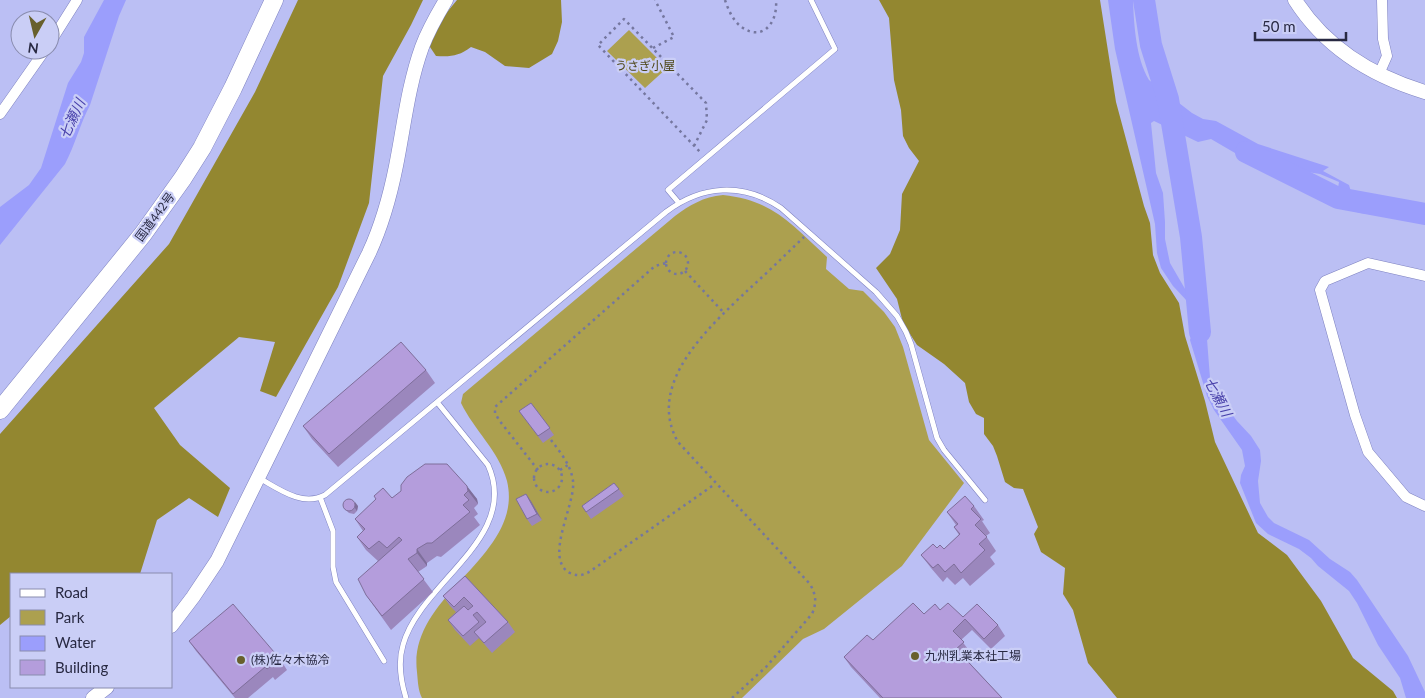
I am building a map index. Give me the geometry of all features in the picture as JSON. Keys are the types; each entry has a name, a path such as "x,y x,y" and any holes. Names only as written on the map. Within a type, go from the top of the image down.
{"highway":[{"name":"国道442号","path":"0,410 143,234 183,178 202,148 233,88 274,0"}],"street":[{"path":"60,27 77,0"},
{"path":"172,625 217,561 292,407 356,282 375,240 391,191 415,68 427,35 446,0"},
{"path":"1295,0 1314,26 1336,48 1379,74 1425,92"},
{"path":"1379,74 1387,56 1383,39 1382,0"},
{"path":"0,114 38,60"},
{"path":"1425,276 1368,263 1325,282 1320,290 1355,415 1368,452 1406,497 1425,506"},
{"path":"93,698 106,688"}],"lane":[{"path":"679,203 668,190 834,48 811,0"},
{"path":"258,478 301,498 314,499 333,489 666,212 679,203 704,192 724,191 756,195 770,200 876,292 897,316 911,344 937,438 944,450 984,500"},
{"path":"406,698 402,680 401,657 403,644 409,630 426,604 483,534 490,519 494,502 492,475 488,465 437,402"},
{"path":"320,497 333,531 333,567 335,577 384,662"}],"path":[{"path":"653,48 674,37 655,0"},
{"path":"725,0 730,12 739,25 747,30 759,32 773,23 776,12 776,0"},
{"path":"694,146 707,120 706,102 624,19 598,45 705,158"},
{"path":"732,698 766,667 807,621 816,606 816,594 810,584 678,442 672,431 669,407 673,384 699,338 804,236"},
{"path":"679,251 687,257 689,264 685,271 680,274 672,273 666,263 671,253 679,251"},
{"path":"538,470 499,420 495,407 655,266 666,263"},
{"path":"685,271 724,313"},
{"path":"550,440 572,473 572,498 559,547 559,559 567,572 576,575 592,570 716,484"},
{"path":"547,464 552,464 560,470 562,481 557,489 551,492 541,490 536,484 535,475 538,470 547,464"},
{"path":"560,470 568,465"}],"green space":[{"name":"うさぎ小屋","path":"629,30 667,68 645,88 607,51"},
{"path":"723,195 755,202 781,216 827,257 826,269 849,289 863,291 884,312 895,327 903,347 929,440 964,483 902,566 824,629 803,639 742,698 422,698 417,672 419,645 429,620 446,597 484,554 499,532 508,508 507,481 503,470 492,450 466,413 461,403 463,394 675,216 697,202"}],"shaded area":[{"path":"298,0 423,0 383,76 369,203 338,287 276,397 260,391 275,342 239,337 154,408 180,445 230,488 218,517 189,498 157,520 140,573 10,573 10,617 0,625 0,434 169,244 255,92"},
{"path":"457,0 561,0 562,22 558,41 552,54 529,68 505,66 485,52 471,47 455,55 436,56 430,47 430,33"},
{"path":"879,0 1100,0 1116,102 1150,223 1153,255 1160,273 1179,303 1185,336 1205,401 1215,442 1258,533 1287,555 1321,601 1353,658 1393,691 1397,698 1117,698 1088,663 1073,610 1063,594 1065,568 1041,552 1034,534 1038,527 1023,489 1014,488 1005,482 993,446 984,434 984,418 976,414 969,402 965,383 944,364 917,345 903,323 897,299 876,268 890,254 900,230 902,194 919,161 903,136 901,110 894,80 889,18"}],"water":[{"path":"104,0 126,0 90,105 72,149 65,164 0,245 0,207 29,185 41,168 68,83 81,62 84,53 84,37"},
{"path":"1108,0 1133,0 1138,52 1149,80 1192,113 1203,119 1216,121 1258,144 1329,167 1323,171 1349,185 1352,195 1373,198 1368,203 1357,201 1350,203 1357,207 1370,208 1372,212 1360,213 1340,207 1346,190 1338,188 1339,182 1320,174 1263,165 1247,160 1211,139 1198,142 1154,121 1151,123 1156,173 1163,193 1165,239 1170,263 1188,294 1201,306 1206,326 1210,378 1217,394 1260,450 1261,461 1258,481 1260,503 1274,523 1309,540 1330,559 1350,572 1357,580 1408,656 1425,692 1425,698 1406,698 1400,678 1378,645 1349,591 1299,549 1268,534 1256,523 1240,483 1245,466 1242,450 1214,410 1207,396 1190,340 1192,333 1199,333 1188,302 1173,286 1161,268 1157,253 1155,224 1115,49"}],"building":[{"path":"401,342 426,370 329,454 303,426"},
{"path":"531,403 550,428 538,436 519,411"},
{"path":"425,464 447,464 467,486 468,491 464,495 469,500 463,505 470,512 432,543 427,543 417,549 417,553 408,559 424,579 382,616 366,595 358,579 402,540 399,537 387,548 379,541 369,549 357,537 365,529 355,519 376,499 374,496 383,488 392,498 401,491 401,485 407,477"},
{"path":"614,483 619,489 586,512 582,506"},
{"path":"526,494 537,514 527,519 516,499"},
{"path":"965,496 974,506 971,509 981,519 975,525 987,537 979,544 985,550 961,573 954,564 945,572 938,564 933,568 921,555 933,544 937,548 940,545 944,549 960,534 954,527 958,524 947,512"},
{"path":"347,499 351,499 355,505 351,511 347,511 343,507 343,503"},
{"path":"465,576 508,622 484,643 474,632 486,622 477,612 473,615 479,622 463,636 448,620 464,606 468,610 473,606 464,597 454,607 443,596"},
{"name":"九州乳業本社工場","path":"913,603 924,614 935,604 940,610 948,603 963,617 977,604 998,625 984,639 965,619 953,631 964,642 956,649 1002,698 883,698 844,657 867,635 873,640"},
{"name":"(株)佐々木協冷","path":"233,604 280,659 267,669 265,667 233,694 189,641"}],"waterway":[{"name":"七瀬川","path":"1144,0 1151,45 1168,99 1191,237 1200,332"},
{"path":"1246,152 1338,198 1425,214"}],"place":[{"name":"九州乳業本社工場","path":"915,656"},
{"name":"(株)佐々木協冷","path":"241,660"}]}
